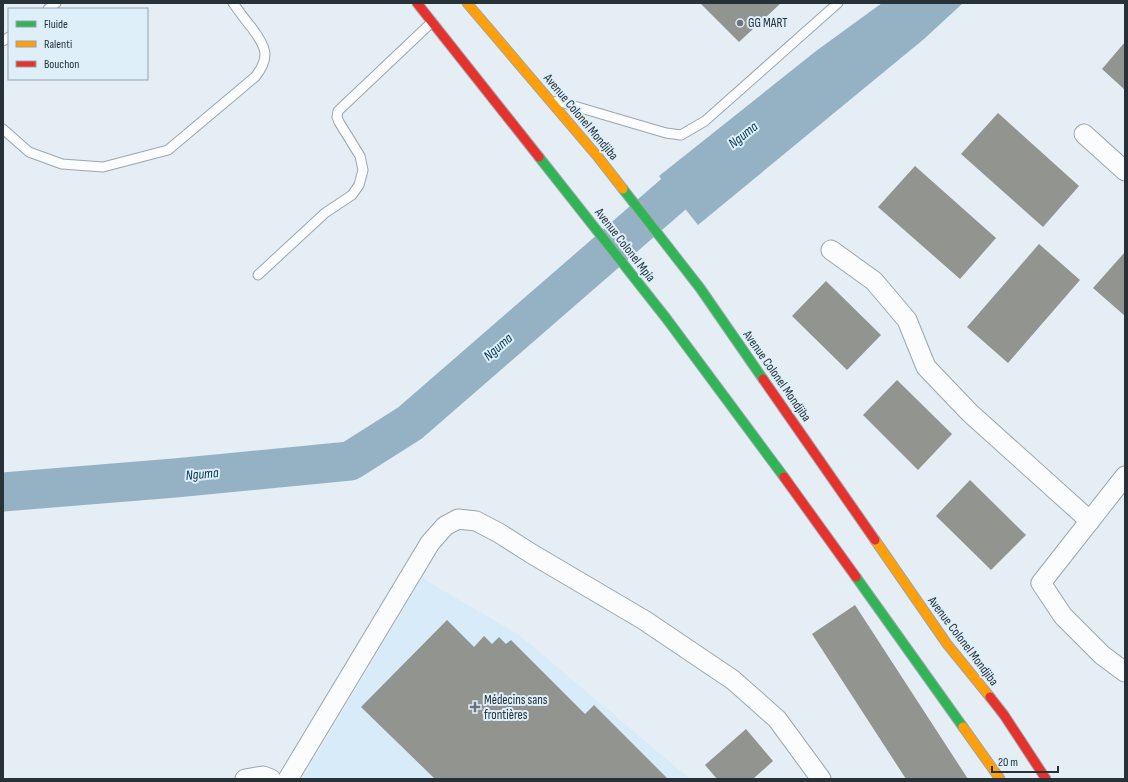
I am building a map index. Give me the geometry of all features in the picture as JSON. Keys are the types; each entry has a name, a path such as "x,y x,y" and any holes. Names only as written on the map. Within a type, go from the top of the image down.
{"main road":[{"path":"417,3 432,22"},
{"name":"Avenue Colonel Mondjiba","path":"467,3 598,157 700,288 947,644 1004,715 1046,779"},
{"name":"Avenue Colonel Mpia","path":"432,22 666,318 806,507 1000,779"}],"street":[{"path":"1084,134 1125,171"},
{"path":"831,250 874,281 906,320 926,367 970,413 1090,522"},
{"path":"1125,476 1041,583 1063,616 1102,656 1125,672"},
{"path":"288,779 430,543 445,526 458,518 476,521 499,532 532,554 644,620 733,680 777,719 821,779"},
{"path":"244,779 263,776 271,779"}],"lane":[{"path":"3,130 29,152 62,164 103,167 168,150 255,77 261,69 265,57 263,44 233,3"},
{"path":"548,98 666,133 681,135 705,121 838,3"},
{"path":"258,275 325,213 352,195 359,185 363,170 360,156 339,122 337,116 338,111 432,22"}],"shaded area":[{"name":"Médecins sans frontières","path":"422,578 519,635 690,779 302,779"}],"water":[{"path":"882,3 963,3 924,39 698,225 659,176 816,51"}],"building":[{"name":"GG MART","path":"700,3 781,3 739,42"},
{"path":"1125,42 1125,90 1102,69"},
{"path":"998,113 1079,186 1043,227 961,154"},
{"path":"915,166 996,238 960,279 878,207"},
{"path":"1039,244 1080,280 1008,363 967,327"},
{"path":"1125,252 1125,316 1093,288"},
{"path":"826,281 881,335 847,370 792,316"},
{"path":"897,380 952,434 918,470 863,415"},
{"path":"970,480 1026,535 991,570 936,516"},
{"path":"855,605 968,779 906,779 812,634"},
{"name":"Médecins sans frontières","path":"447,620 474,647 484,636 492,644 499,637 506,644 511,640 585,714 594,705 668,779 435,779 361,707"},
{"path":"746,729 773,761 753,779 717,779 705,765"}],"waterway":[{"name":"Nguma","path":"3,492 175,478 350,461 410,423 714,159"}],"traffic: fast":[{"path":"539,157 666,318 784,477"},
{"path":"623,189 700,288 763,379"},
{"path":"856,577 963,727"}],"traffic: slow":[{"path":"467,3 598,157 623,189"},
{"path":"875,540 947,644 990,697"},
{"path":"963,727 1000,779"}],"traffic: jam":[{"path":"417,3 539,157"},
{"path":"763,379 875,540"},
{"path":"784,477 856,577"},
{"path":"990,697 1004,715 1046,779"}],"place":[{"name":"GG MART","path":"740,23"},
{"name":"Médecins sans frontières","path":"475,707"}]}
